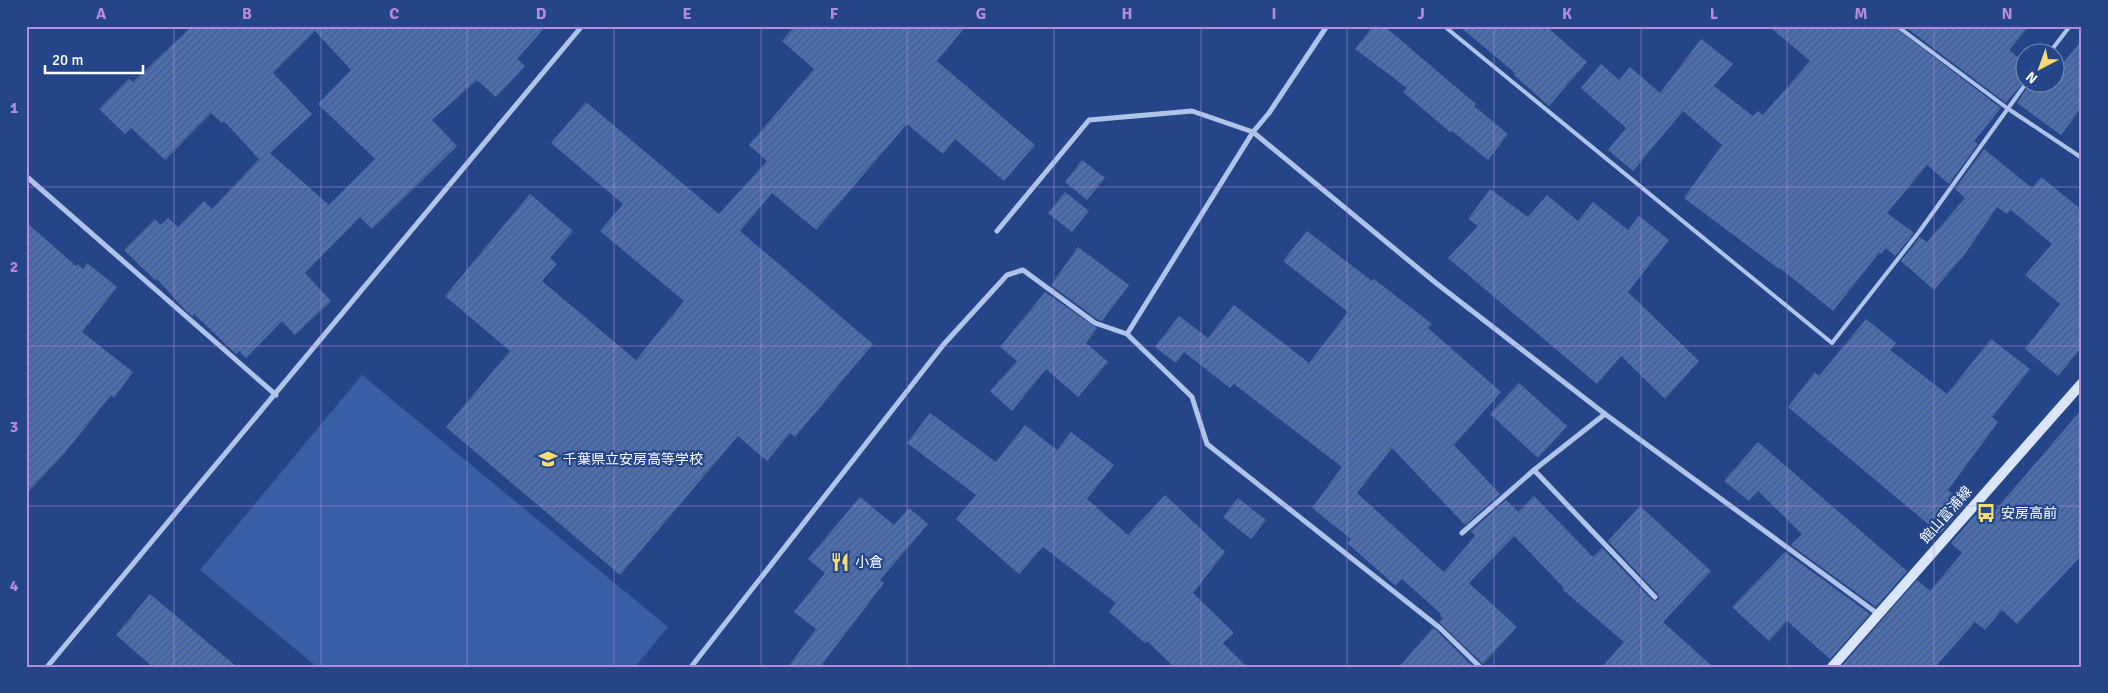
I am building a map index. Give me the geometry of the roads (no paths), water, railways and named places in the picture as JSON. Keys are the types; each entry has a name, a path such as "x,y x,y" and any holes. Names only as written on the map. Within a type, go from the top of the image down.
{"main road":[{"name":"館山富浦線","path":"1832,667 2082,383"}],"street":[{"path":"47,667 582,26"},
{"path":"1127,334 1253,132 1269,112 1327,26"},
{"path":"997,231 1089,120 1192,111 1253,132 1436,283 1605,414 1878,614"},
{"path":"26,176 276,394"},
{"path":"691,667 944,344 1007,275 1023,270 1095,323 1127,334 1192,397 1207,444 1440,628 1480,667"},
{"path":"1462,533 1534,470 1605,414"},
{"path":"1534,470 1655,597"}],"lane":[{"path":"1444,26 1832,343 1919,232 2019,92"},
{"path":"1897,26 2007,108 2082,158"},
{"path":"2058,42 2070,26"}],"place":[{"name":"千葉県立安房高等学校","path":"548,459"},
{"name":"安房高前","path":"1986,513"},
{"name":"小倉","path":"840,562"}]}
